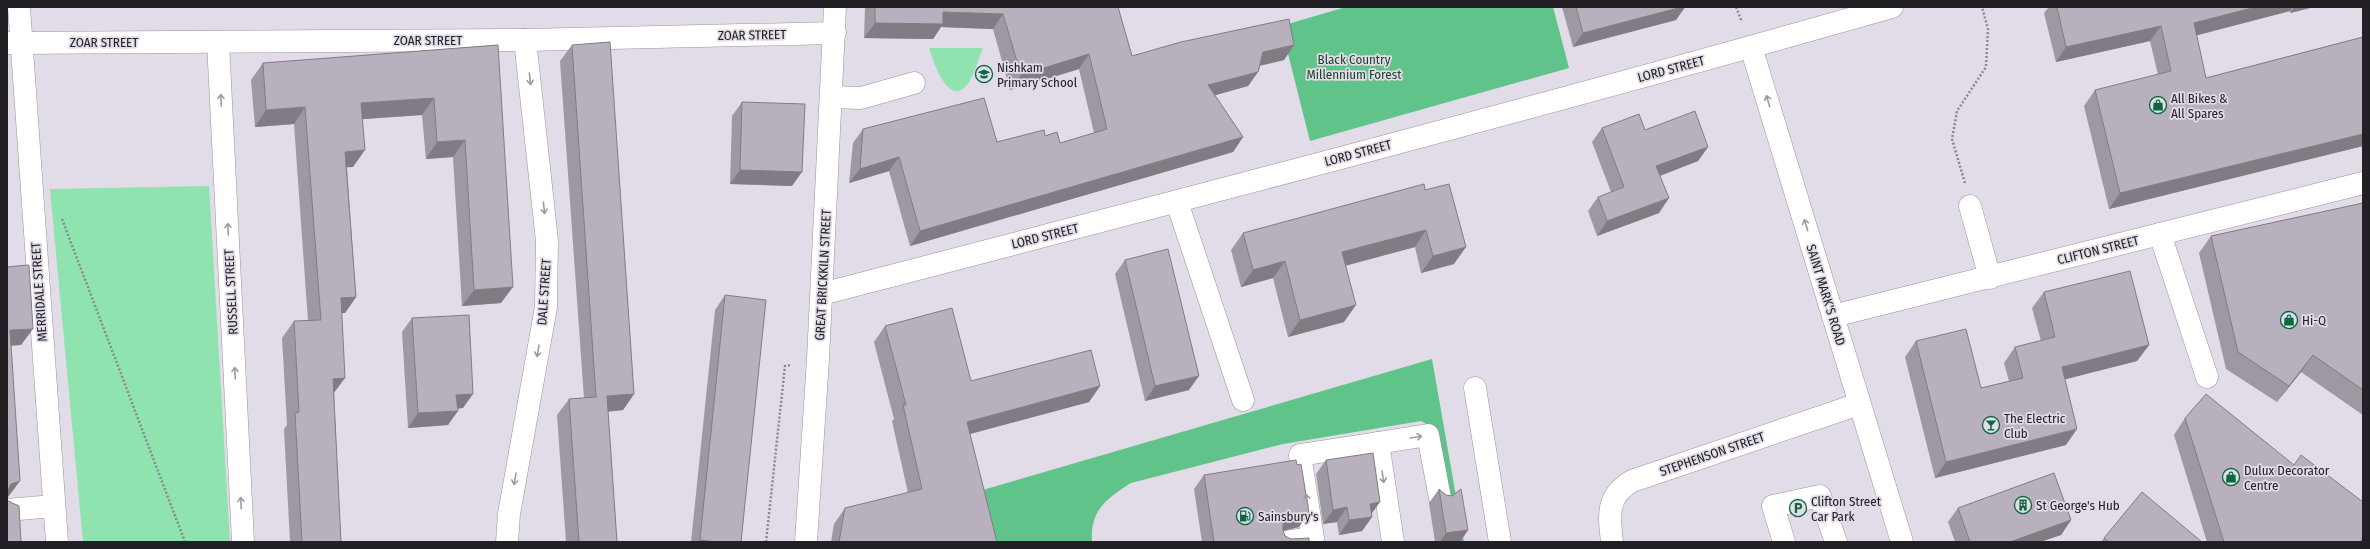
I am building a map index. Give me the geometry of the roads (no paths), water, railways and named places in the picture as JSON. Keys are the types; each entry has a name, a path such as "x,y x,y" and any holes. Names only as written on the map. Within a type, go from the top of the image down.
{"street":[{"name":"MERRIDALE STREET","path":"19,7 14,43 57,542"},
{"name":"GREAT BRICKKILN STREET","path":"806,542 822,294 835,7"},
{"name":"LORD STREET","path":"822,294 1177,202 1751,47 1892,7"},
{"name":"ZOAR STREET","path":"14,43 525,40 835,33"},
{"name":"DALE STREET","path":"507,542 509,514 546,307 547,241 525,40"},
{"name":"RUSSELL STREET","path":"218,42 243,542"},
{"name":"SAINT MARK'S ROAD","path":"1751,47 1900,542"},
{"path":"831,97 861,98 914,83"},
{"name":"CLIFTON STREET","path":"1833,316 1990,278 2363,183"},
{"path":"1177,202 1243,400"},
{"path":"1970,206 1990,278"},
{"path":"2160,234 2207,377"},
{"path":"1475,388 1500,542"},
{"name":"STEPHENSON STREET","path":"1612,542 1611,504 1619,489 1632,481 1859,404"},
{"path":"1285,542 1313,538 1300,455 1428,435 1440,498"},
{"path":"1378,443 1393,542"},
{"path":"1784,542 1773,506 1820,496 1836,542"},
{"path":"7,510 54,506"}],"place":[{"name":"Nishkam Primary School","path":"984,74"},
{"name":"All Bikes & All Spares","path":"2158,105"},
{"name":"Hi-Q","path":"2289,320"},
{"name":"The Electric Club","path":"1991,425"},
{"name":"Dulux Decorator Centre","path":"2231,477"},
{"name":"St George's Hub","path":"2023,505"},
{"name":"Clifton Street Car Park","path":"1798,508"},
{"name":"Sainsbury's","path":"1245,516"}],"park label":[{"name":"Black Country Millennium Forest","path":"1354,66"}]}
